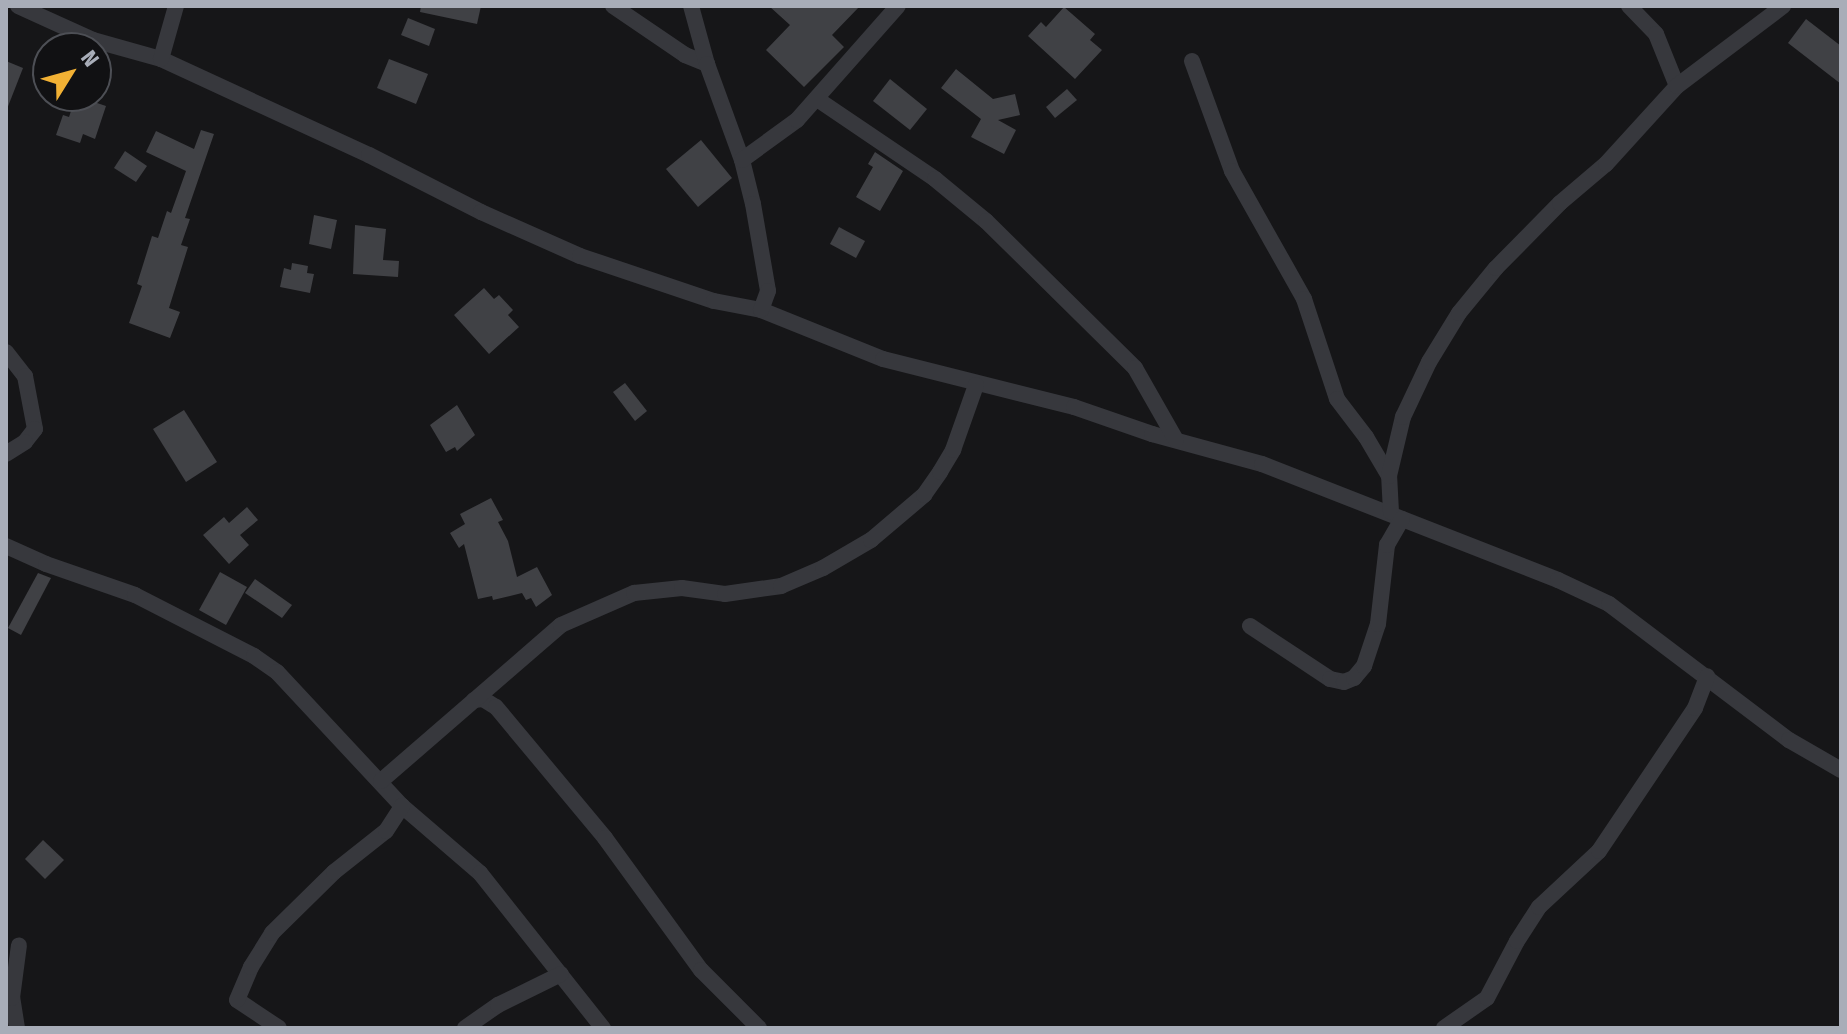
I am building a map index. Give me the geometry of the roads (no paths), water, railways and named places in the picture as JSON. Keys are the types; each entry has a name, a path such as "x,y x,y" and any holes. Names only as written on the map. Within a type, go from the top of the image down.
{"street":[{"path":"18,6 93,40 161,59 580,256 714,301 761,310 883,359 976,385 1074,407 1262,464 1471,544 1609,604 1789,740 1841,770"},
{"path":"161,59 176,6"},
{"path":"613,6 685,55 707,64"},
{"path":"691,6 707,64 742,160 768,291 761,310"},
{"path":"742,160 780,136 817,99 898,6"},
{"path":"1629,6 1642,15 1656,34 1677,86"},
{"path":"1389,476 1403,417 1429,362 1459,313 1496,268 1560,203 1606,164 1677,86 1783,6"},
{"path":"1192,61 1232,171 1304,299 1337,399 1366,437 1389,476 1397,516 1387,545 1378,624 1364,666 1354,678 1344,682 1330,679 1250,626"},
{"path":"817,99 935,179 986,221 1135,368 1176,440"},
{"path":"6,352 25,376 35,429 25,442 6,454"},
{"path":"381,781 561,625 612,601 661,589 682,588 725,594 781,586 844,557 871,540 924,495 953,450 976,385"},
{"path":"6,546 135,595 254,656 295,690 402,806 480,873 603,1028"},
{"path":"1444,1028 1487,998 1539,907 1599,851 1695,708 1707,676"},
{"path":"474,700 483,699 496,707 605,838 694,960 759,1028"},
{"path":"279,1028 237,1000 251,967 272,933 334,872 386,831 402,806"},
{"path":"17,1028 12,998 19,945"},
{"path":"465,1028 498,1005 561,974"}]}
